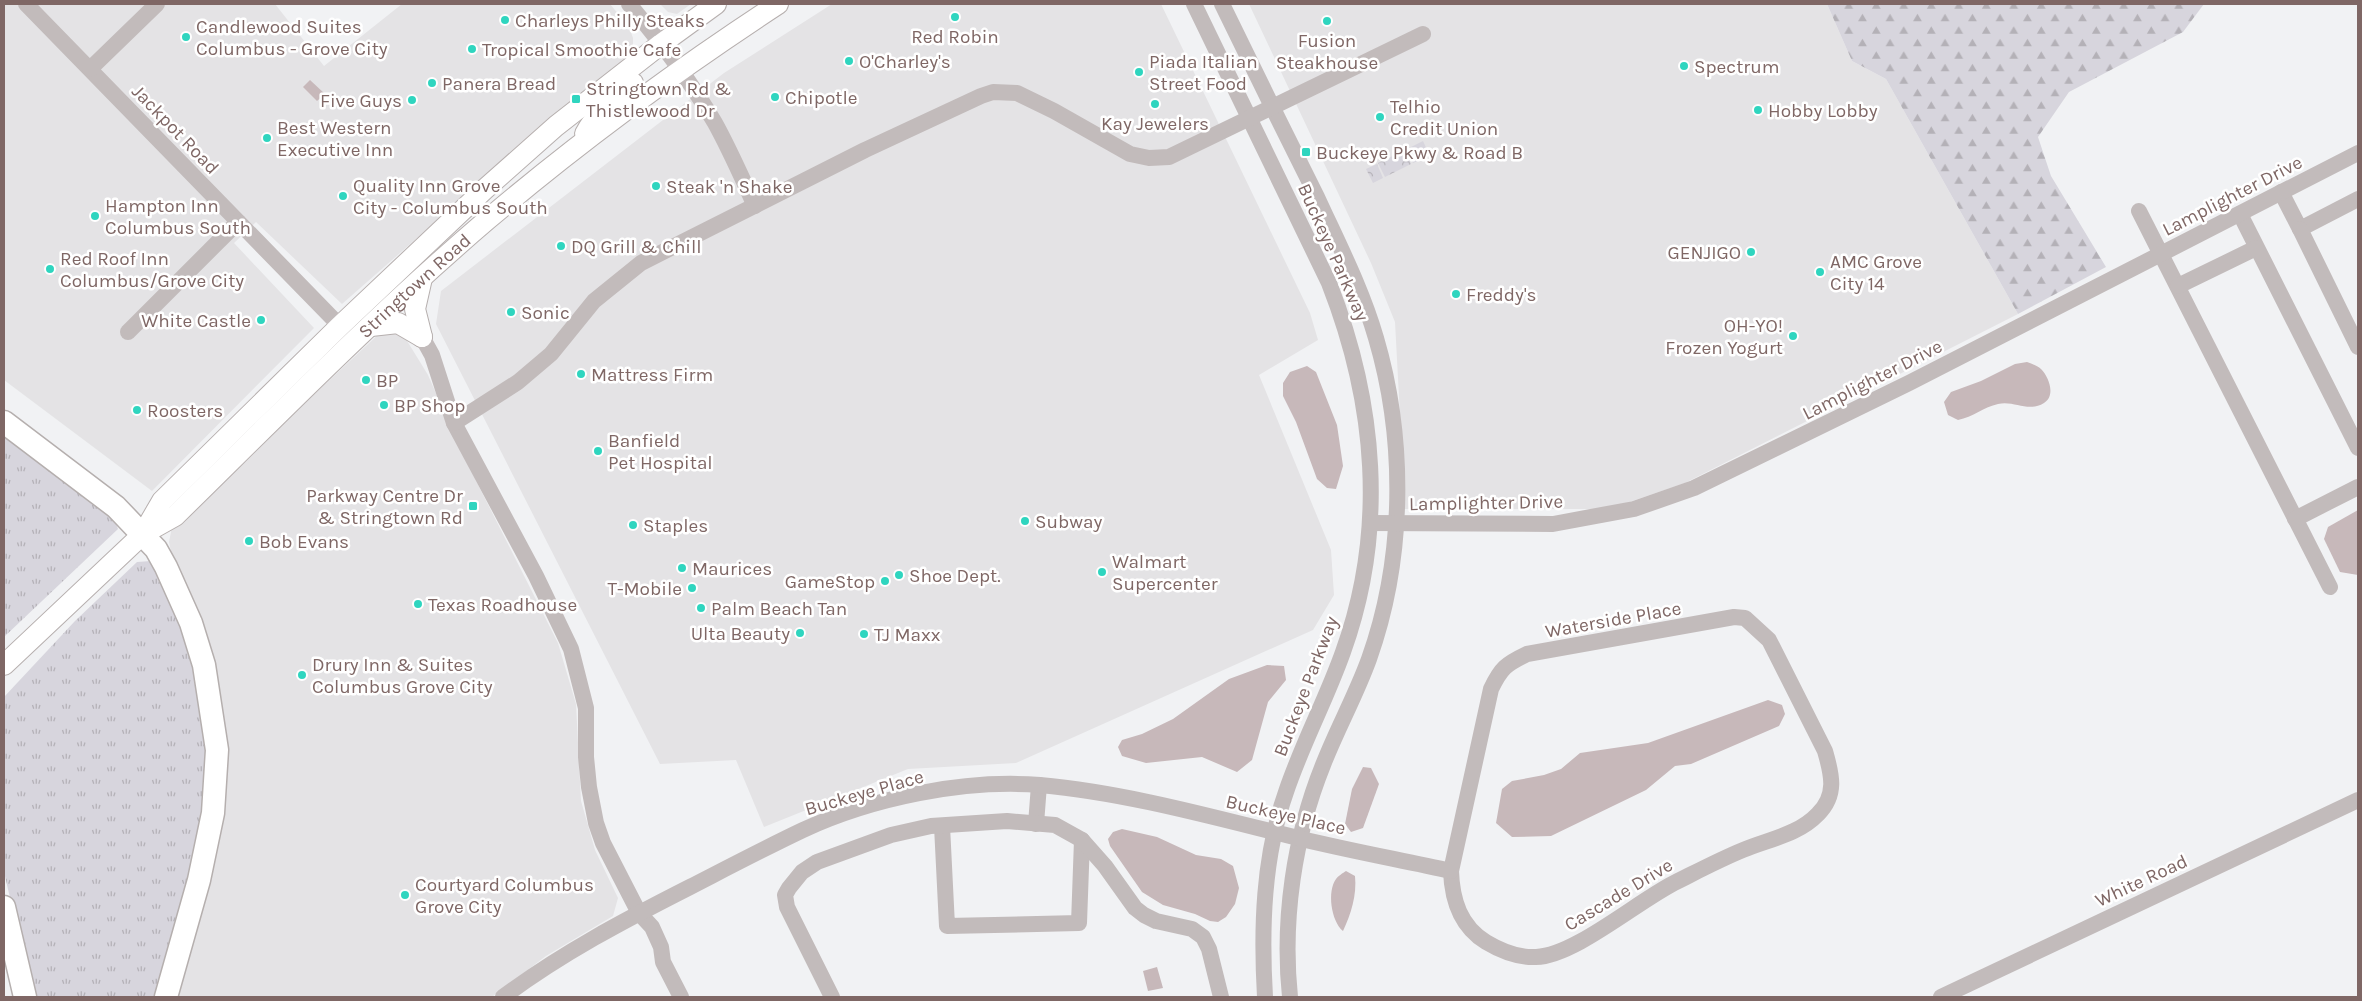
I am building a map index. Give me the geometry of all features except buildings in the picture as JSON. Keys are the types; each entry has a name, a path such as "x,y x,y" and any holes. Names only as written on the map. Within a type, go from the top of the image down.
{"highway":[{"path":"4,422 116,507 156,549 191,622 204,665 217,750 213,813 199,880 166,997"},
{"path":"4,907 25,997"}],"main road":[{"name":"Stringtown Road","path":"143,534 162,501 340,326 485,188 556,126 661,44 716,4"},
{"path":"681,71 697,44 739,15 751,4"},
{"name":"Stringtown Road","path":"4,665 143,534 175,516 370,326 486,221 579,147 681,71 778,4"},
{"path":"579,147 589,127 616,96 640,77 661,44"},
{"path":"422,278 416,309 422,337"},
{"path":"370,326 398,324 422,337"},
{"path":"240,452 249,430 343,338 340,326"}],"street":[{"name":"Jackpot Road","path":"26,4 340,326"},
{"path":"90,69 157,4"},
{"path":"629,4 681,71 714,122 755,206"},
{"name":"Buckeye Parkway","path":"1194,4 1329,283 1350,341 1360,377 1371,460 1370,523 1358,602 1344,652 1298,757 1285,793 1275,831 1263,933 1265,997"},
{"name":"Buckeye Parkway","path":"1222,4 1344,255 1376,336 1394,433 1396,524 1382,611 1369,658 1322,766 1310,800 1301,838 1291,898 1288,943 1290,997"},
{"path":"454,423 518,382 551,354 594,301 641,263 865,150 959,105 993,92 1008,92 1028,98 1130,154 1149,158 1169,157 1423,34"},
{"name":"Lamplighter Drive","path":"1370,523 1553,524 1634,509 1694,488 1790,443 2358,152"},
{"path":"2281,192 2358,347"},
{"path":"2300,229 2358,199"},
{"path":"2139,211 2330,587"},
{"path":"2240,214 2358,448"},
{"path":"128,332 238,222"},
{"path":"2178,286 2256,248"},
{"path":"422,337 432,355 454,423 536,576 571,649 586,708 588,786 596,824 603,843 640,913 642,934 652,953 663,962 676,995"},
{"path":"2295,519 2358,487"},
{"name":"Waterside Place","path":"1451,871 1491,689 1500,671 1527,654 1734,617 1745,618 1769,640 1825,751 1831,770 1832,791"},
{"path":"1036,824 1039,785"},
{"name":"Buckeye Place","path":"503,997 539,970 590,939 804,829 835,817 905,797 976,786 1039,785 1103,794 1451,871"},
{"name":"Cascade Drive","path":"1451,871 1456,908 1465,924 1481,939 1514,955 1536,958 1550,955 1573,945 1668,886 1744,849 1799,828 1818,814 1832,791"},
{"name":"White Road","path":"1941,997 2358,800"},
{"path":"832,997 790,917 785,895 793,882 817,862 891,835 942,826 1008,821 1055,825 1082,840 1105,866 1135,908 1156,921 1192,929 1203,937 1209,949 1221,997"},
{"path":"942,826 947,926 1079,923 1082,840"}],"shaded area":[{"path":"4,4 275,4 324,66 402,4 610,4 629,27 633,38 633,47 617,68 451,214 442,216 342,304 256,222 234,243 314,328 152,491 4,380"},
{"path":"660,4 691,4 677,14 668,12"},
{"path":"832,4 1161,4 1310,313 1318,340 1259,375 1331,550 1334,595 1313,630 1016,763 908,769 764,827 736,760 660,764 436,324 441,291 724,73"},
{"path":"1249,4 1827,4 1852,61 1886,79 2018,314 1685,483 1609,509 1405,509 1395,322 1371,263"},
{"path":"310,80 325,94 317,101 303,87"},
{"path":"401,331 428,375 461,451 558,643 576,704 581,801 595,850 618,898 613,916 546,956 492,997 174,997 222,728 198,611 173,561 169,542 172,527 381,332"},
{"path":"2027,362 2041,369 2049,381 2050,396 2044,403 2032,407 2004,403 1998,404 1958,420 1948,415 1944,402 1951,392 1981,381 2015,364"},
{"path":"1307,366 1316,372 1337,425 1343,466 1336,489 1327,488 1317,479 1296,422 1283,396 1283,383 1290,372"},
{"path":"2358,510 2358,575 2340,572 2324,539 2328,527"},
{"path":"1267,665 1284,666 1286,680 1268,702 1252,760 1237,772 1202,757 1146,763 1122,756 1118,747 1122,740 1142,734 1173,719 1229,679"},
{"path":"1768,700 1782,705 1785,714 1779,726 1691,764 1675,766 1646,790 1551,836 1512,837 1496,823 1502,789 1512,781 1544,775 1561,769 1580,753 1648,743"},
{"path":"1363,767 1371,768 1379,784 1363,828 1351,832 1345,824 1352,789"},
{"path":"1122,829 1157,837 1196,855 1221,859 1233,866 1239,888 1235,904 1226,917 1218,922 1210,921 1195,914 1163,905 1142,892 1110,846 1108,839 1113,832"},
{"path":"1346,871 1355,876 1355,890 1351,911 1343,931 1333,913 1331,898 1333,884"},
{"path":"1157,967 1163,988 1148,991 1143,971"}],"green space":[{"path":"1827,4 2204,4 2183,32 2069,92 2038,137 2051,176 2106,267 2018,314 1886,79 1852,61"},
{"path":"1423,141 1430,156 1413,163 1407,149"},
{"path":"1405,150 1411,164 1385,177 1378,163"},
{"path":"1377,164 1383,178 1373,183 1366,169"},
{"path":"4,430 115,521 118,529 4,637"},
{"path":"151,561 187,628 204,694 209,773 187,885 156,997 33,997 4,872 4,697 75,621 137,562"}],"place":[{"name":"Red Robin","path":"955,17"},
{"name":"Charleys Philly Steaks","path":"505,20"},
{"name":"Fusion Steakhouse","path":"1327,21"},
{"name":"Candlewood Suites Columbus - Grove City","path":"186,37"},
{"name":"Tropical Smoothie Cafe","path":"472,49"},
{"name":"O'Charley's","path":"849,61"},
{"name":"Spectrum","path":"1684,66"},
{"name":"Piada Italian Street Food","path":"1139,72"},
{"name":"Panera Bread","path":"432,83"},
{"name":"Chipotle","path":"775,97"},
{"name":"Stringtown Rd & Thistlewood Dr","path":"576,99"},
{"name":"Five Guys","path":"412,100"},
{"name":"Kay Jewelers","path":"1155,104"},
{"name":"Hobby Lobby","path":"1758,110"},
{"name":"Telhio Credit Union","path":"1380,117"},
{"name":"Best Western Executive Inn","path":"267,138"},
{"name":"Buckeye Pkwy & Road B","path":"1306,152"},
{"name":"Steak 'n Shake","path":"656,186"},
{"name":"Quality Inn Grove City - Columbus South","path":"343,196"},
{"name":"Hampton Inn Columbus South","path":"95,216"},
{"name":"DQ Grill & Chill","path":"561,246"},
{"name":"GENJIGO","path":"1751,252"},
{"name":"Red Roof Inn Columbus/Grove City","path":"50,269"},
{"name":"AMC Grove City 14","path":"1820,272"},
{"name":"Freddy's","path":"1456,294"},
{"name":"Sonic","path":"511,312"},
{"name":"White Castle","path":"261,320"},
{"name":"OH-YO! Frozen Yogurt","path":"1793,336"},
{"name":"Mattress Firm","path":"581,374"},
{"name":"BP","path":"366,380"},
{"name":"BP Shop","path":"384,405"},
{"name":"Roosters","path":"137,410"},
{"name":"Banfield Pet Hospital","path":"598,451"},
{"name":"Parkway Centre Dr & Stringtown Rd","path":"473,506"},
{"name":"Subway","path":"1025,521"},
{"name":"Staples","path":"633,525"},
{"name":"Bob Evans","path":"249,541"},
{"name":"Maurices","path":"682,568"},
{"name":"Walmart Supercenter","path":"1102,572"},
{"name":"Shoe Dept.","path":"899,575"},
{"name":"GameStop","path":"885,581"},
{"name":"T-Mobile","path":"692,588"},
{"name":"Texas Roadhouse","path":"418,604"},
{"name":"Palm Beach Tan","path":"701,608"},
{"name":"Ulta Beauty","path":"800,633"},
{"name":"TJ Maxx","path":"864,634"},
{"name":"Drury Inn & Suites Columbus Grove City","path":"302,675"},
{"name":"Courtyard Columbus Grove City","path":"405,895"}]}
